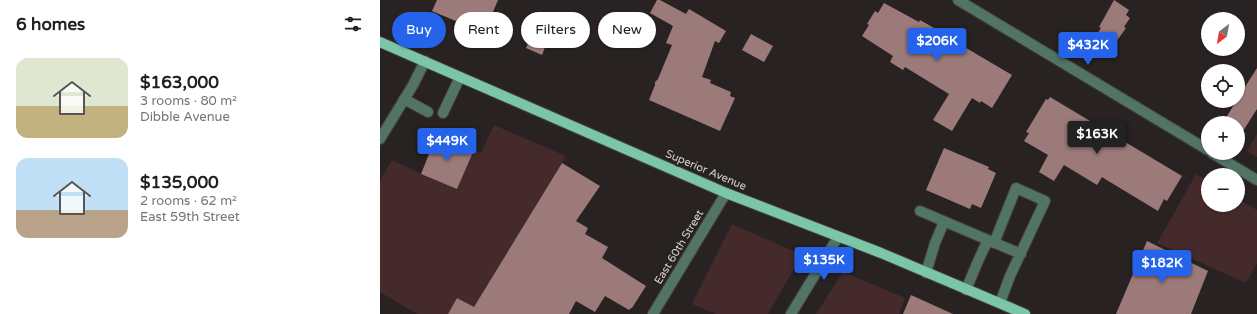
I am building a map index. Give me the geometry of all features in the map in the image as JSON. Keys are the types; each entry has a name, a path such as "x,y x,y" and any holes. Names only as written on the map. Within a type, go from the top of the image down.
{"main road":[{"name":"Superior Avenue","path":"380,42 726,193 838,237 1025,314"}],"street":[{"path":"958,0 1201,146"},
{"path":"380,139 425,61"},
{"path":"443,113 460,77"},
{"path":"404,99 428,112"},
{"path":"1224,160 1257,180"},
{"path":"966,290 978,261 991,242 1016,188 1045,201 1000,303"},
{"name":"East 60th Street","path":"653,314 726,193"},
{"path":"920,212 1021,254"},
{"path":"926,273 935,243 944,222"},
{"path":"791,314 838,237"}],"shaded area":[{"path":"494,125 566,156 474,307 457,298 448,314 417,314 380,292 380,180 392,160 457,189 474,150 481,153"},
{"path":"1257,134 1257,157 1247,151"},
{"path":"1196,174 1201,177 1201,212 1245,212 1245,203 1257,210 1257,263 1246,283 1157,243"},
{"path":"732,224 802,255 768,314 716,314 692,304"},
{"path":"843,272 905,298 899,314 816,314"}],"building":[{"path":"437,0 498,0 493,12 454,12 454,20 446,17 446,12 432,11"},
{"path":"657,0 660,0 686,14 689,9 726,31 719,43 715,41 702,77 711,80 710,83 731,92 730,96 735,98 720,131 649,100 655,82 658,79 672,45 666,43 673,26 656,16 656,12 651,12"},
{"path":"1114,0 1129,10 1126,15 1130,18 1124,27 1126,28 1111,49 1094,39 1101,28 1099,27"},
{"path":"884,3 919,22 920,20 1012,75 992,108 981,101 980,103 972,98 952,131 933,120 949,94 905,67 903,70 890,62 893,56 862,36 875,11 878,13"},
{"path":"751,34 773,46 764,62 742,50"},
{"path":"526,48 545,48 542,55"},
{"path":"1257,68 1257,109 1245,128 1245,116 1227,116 1232,108 1245,108 1245,87"},
{"path":"1050,97 1182,176 1167,201 1164,199 1158,211 1102,177 1097,185 1064,165 1054,181 1039,172 1048,155 1024,141 1029,133 1026,132 1046,99 1048,100"},
{"path":"437,134 474,150 457,189 421,174"},
{"path":"944,148 989,167 988,169 996,173 981,208 972,204 970,209 926,190"},
{"path":"562,163 600,186 576,221 588,228 585,234 608,247 602,258 646,286 632,308 629,310 605,296 595,312 576,301 569,314 448,314 457,298 474,307"},
{"path":"1147,241 1208,271 1191,314 1116,314"},
{"path":"911,295 953,314 903,314"}]}
